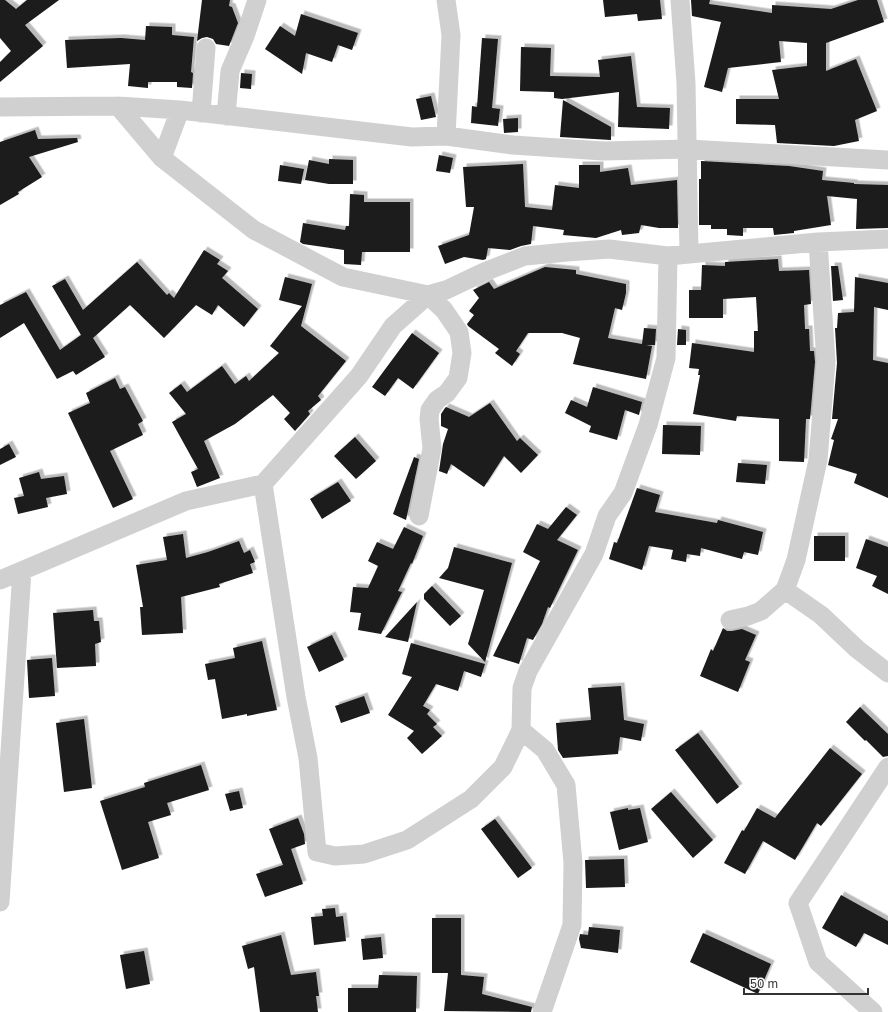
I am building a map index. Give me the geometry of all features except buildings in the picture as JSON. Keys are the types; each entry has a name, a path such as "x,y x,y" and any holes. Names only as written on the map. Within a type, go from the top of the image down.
{"street":[{"path":"226,116 230,71 245,36 257,0"},
{"path":"446,0 451,34 446,136"},
{"path":"680,0 686,83 689,254"},
{"path":"201,113 206,48"},
{"path":"0,107 118,106 180,110 412,137 446,136 512,145 603,151 688,149 888,160"},
{"path":"118,106 162,158 254,230 343,277 428,295 444,310 459,332 462,353 458,378 447,393 437,400 430,410 429,419 432,448 419,516"},
{"path":"162,158 180,110"},
{"path":"0,580 186,501 263,484 359,376 393,326 428,295 446,290 484,272 524,256 608,249 668,256 818,242 888,239"},
{"path":"730,620 761,611 785,590 796,560 818,460 826,362 818,242"},
{"path":"263,484 296,697 308,758 317,852 334,856 364,854 407,840 472,799 502,768 521,730 522,688 528,671 594,554 607,516 623,493 648,425 666,358 668,256"},
{"path":"0,902 22,571"},
{"path":"785,590 821,615 857,649 888,673"},
{"path":"521,730 545,750 566,785 573,863 572,925 542,1012"},
{"path":"872,1012 818,962 798,903 888,767"}]}
